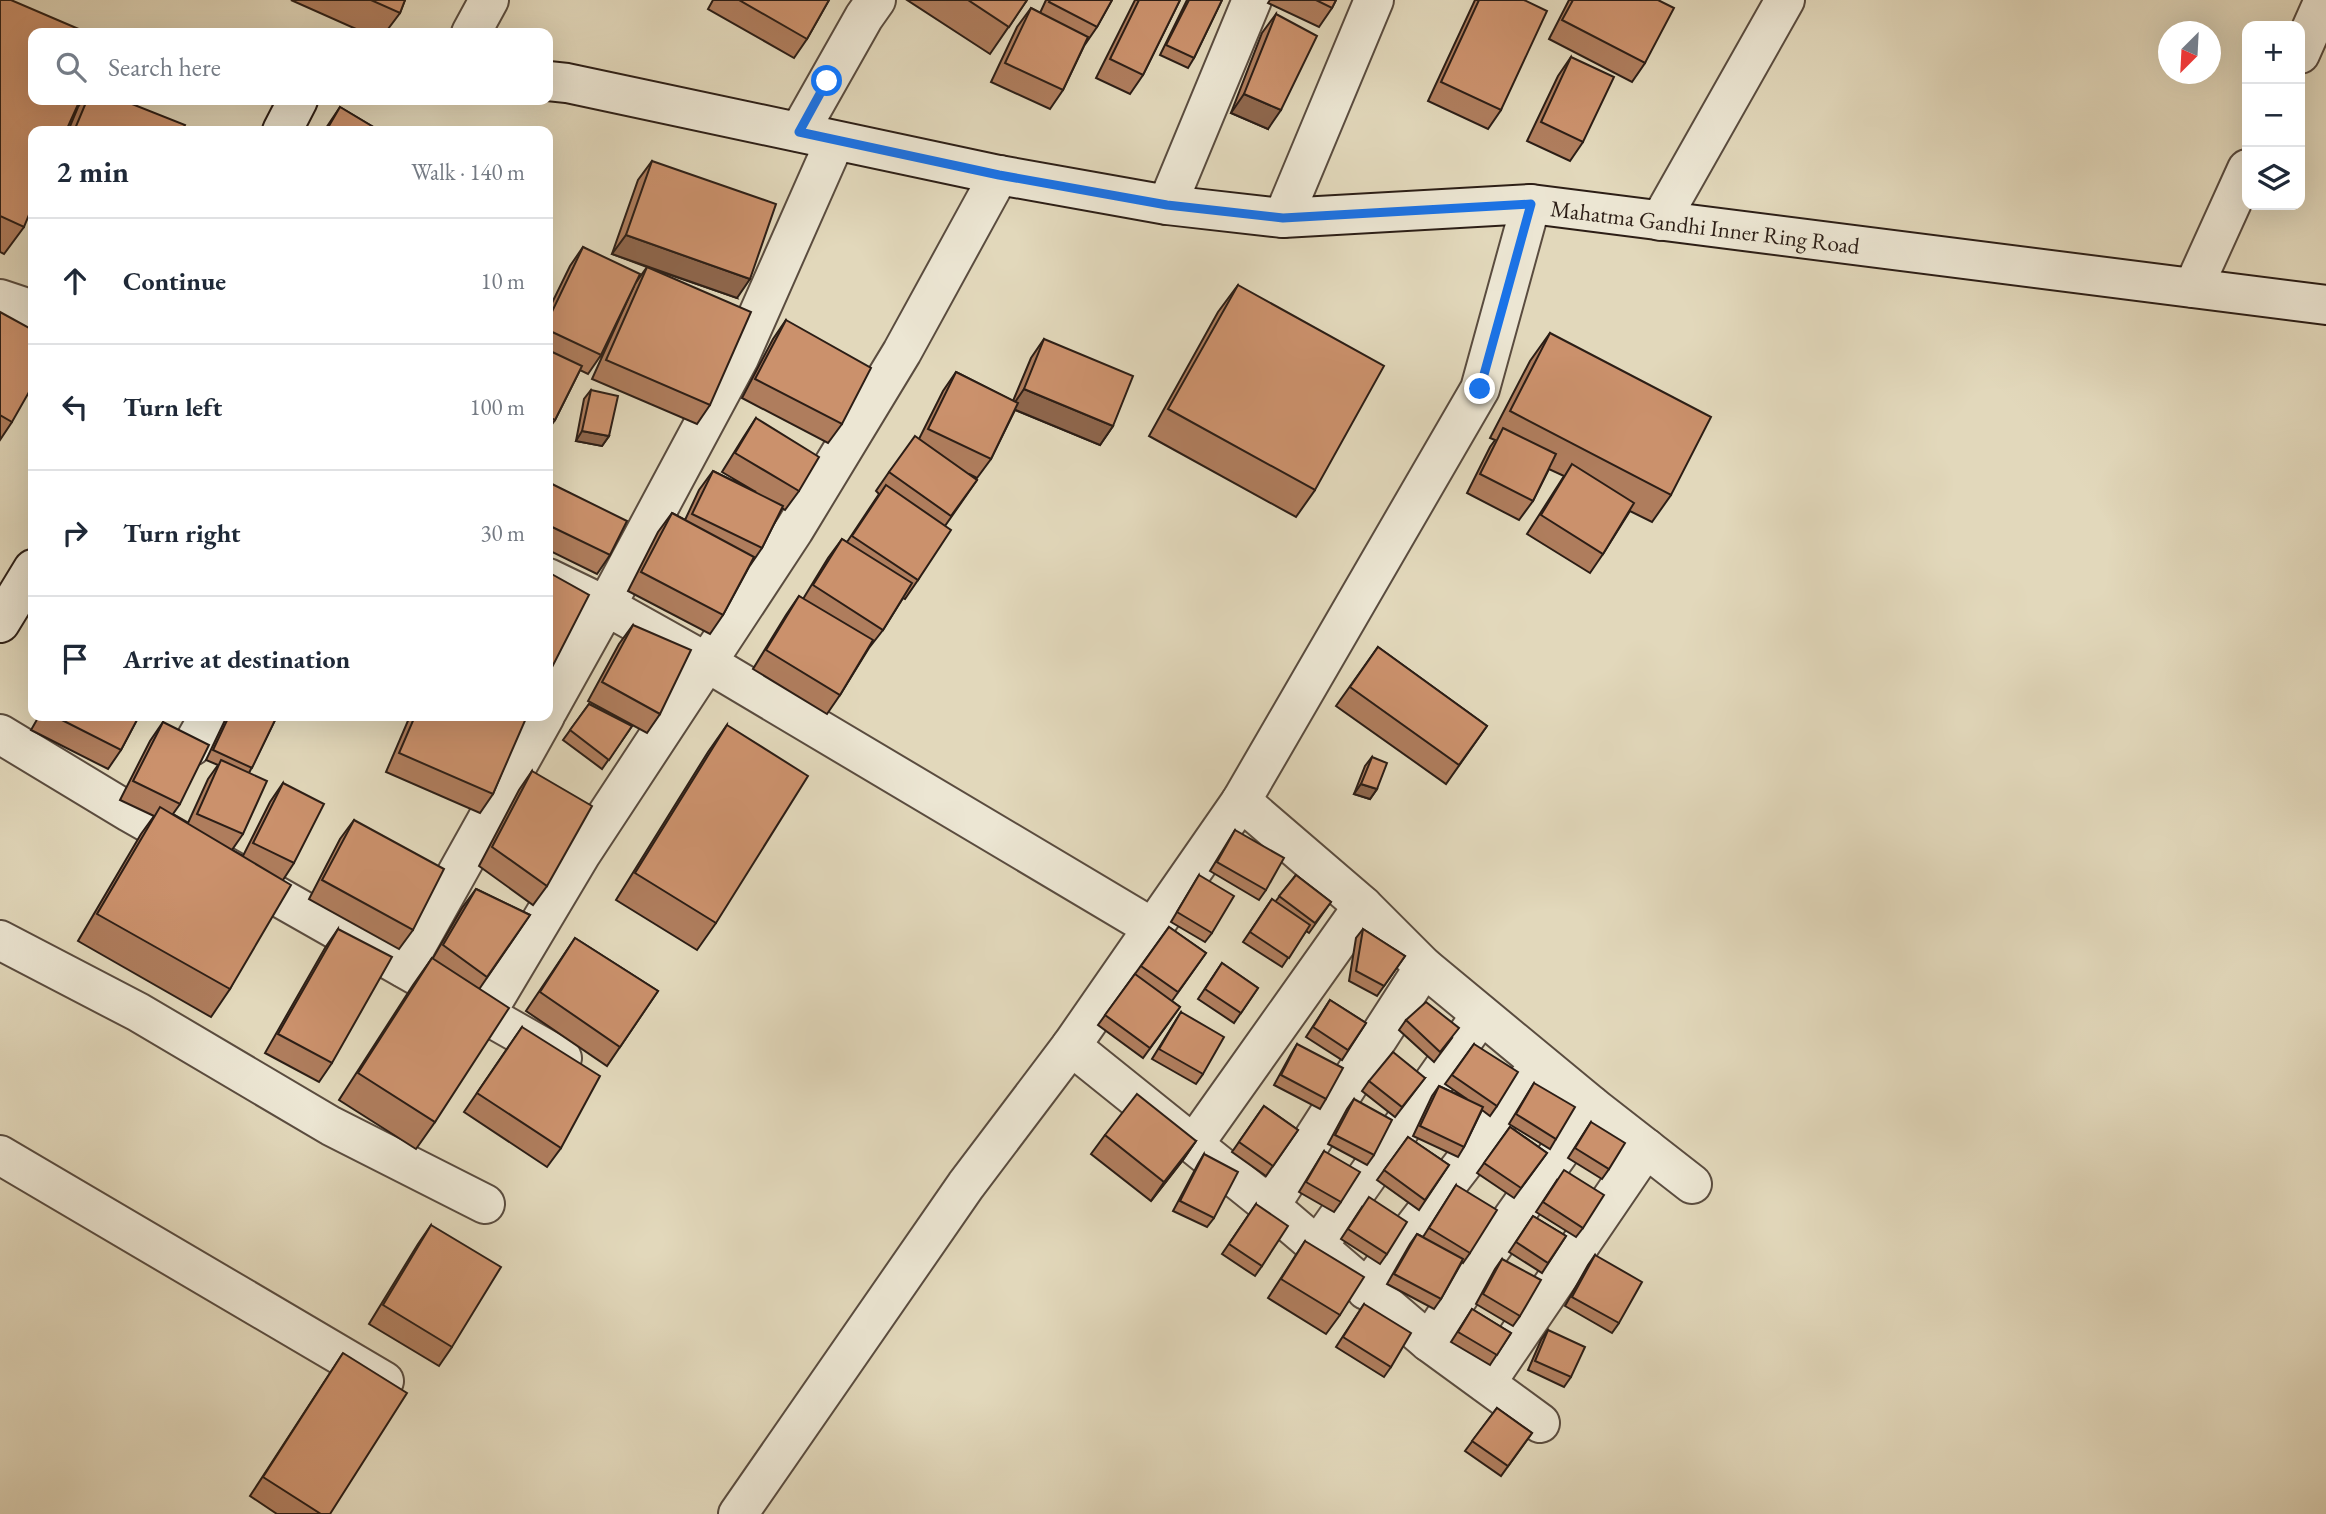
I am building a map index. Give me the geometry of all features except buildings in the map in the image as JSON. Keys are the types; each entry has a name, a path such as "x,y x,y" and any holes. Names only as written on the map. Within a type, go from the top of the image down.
{"street":[{"path":"474,28 489,0"},
{"path":"553,701 739,358 817,136 864,17 876,0"},
{"path":"1167,205 1252,0"},
{"path":"1283,218 1374,0"},
{"path":"1660,221 1785,0"},
{"path":"2305,43 2324,0"},
{"name":"Mahatma Gandhi Inner Ring Road","path":"553,82 999,175 1167,205 1283,218 1531,204 2326,305"},
{"path":"285,126 295,105"},
{"path":"485,1015 581,854 794,530 902,352 999,175"},
{"path":"2193,288 2242,180"},
{"path":"738,1514 966,1185 1071,1046 1241,801 1480,389 1531,204"},
{"path":"0,299 28,308"},
{"path":"0,623 28,577"},
{"path":"553,580 606,606 706,662 1153,928"},
{"path":"404,968 542,721"},
{"path":"0,734 129,812 579,1067"},
{"path":"1241,801 1363,906 1424,967 1540,1064 1692,1184"},
{"path":"1194,1144 1363,906"},
{"path":"0,940 138,1012 331,1126 485,1204"},
{"path":"1270,1206 1424,967"},
{"path":"1317,1247 1481,1015"},
{"path":"1071,1046 1270,1206 1429,1342 1540,1423"},
{"path":"1366,1290 1540,1064"},
{"path":"1429,1342 1478,1267 1592,1106"},
{"path":"1486,1383 1646,1148"},
{"path":"0,1155 406,1394"}],"route":[{"path":"827,81 799,132 999,175 1167,205 1283,218 1531,204 1480,389"}]}
